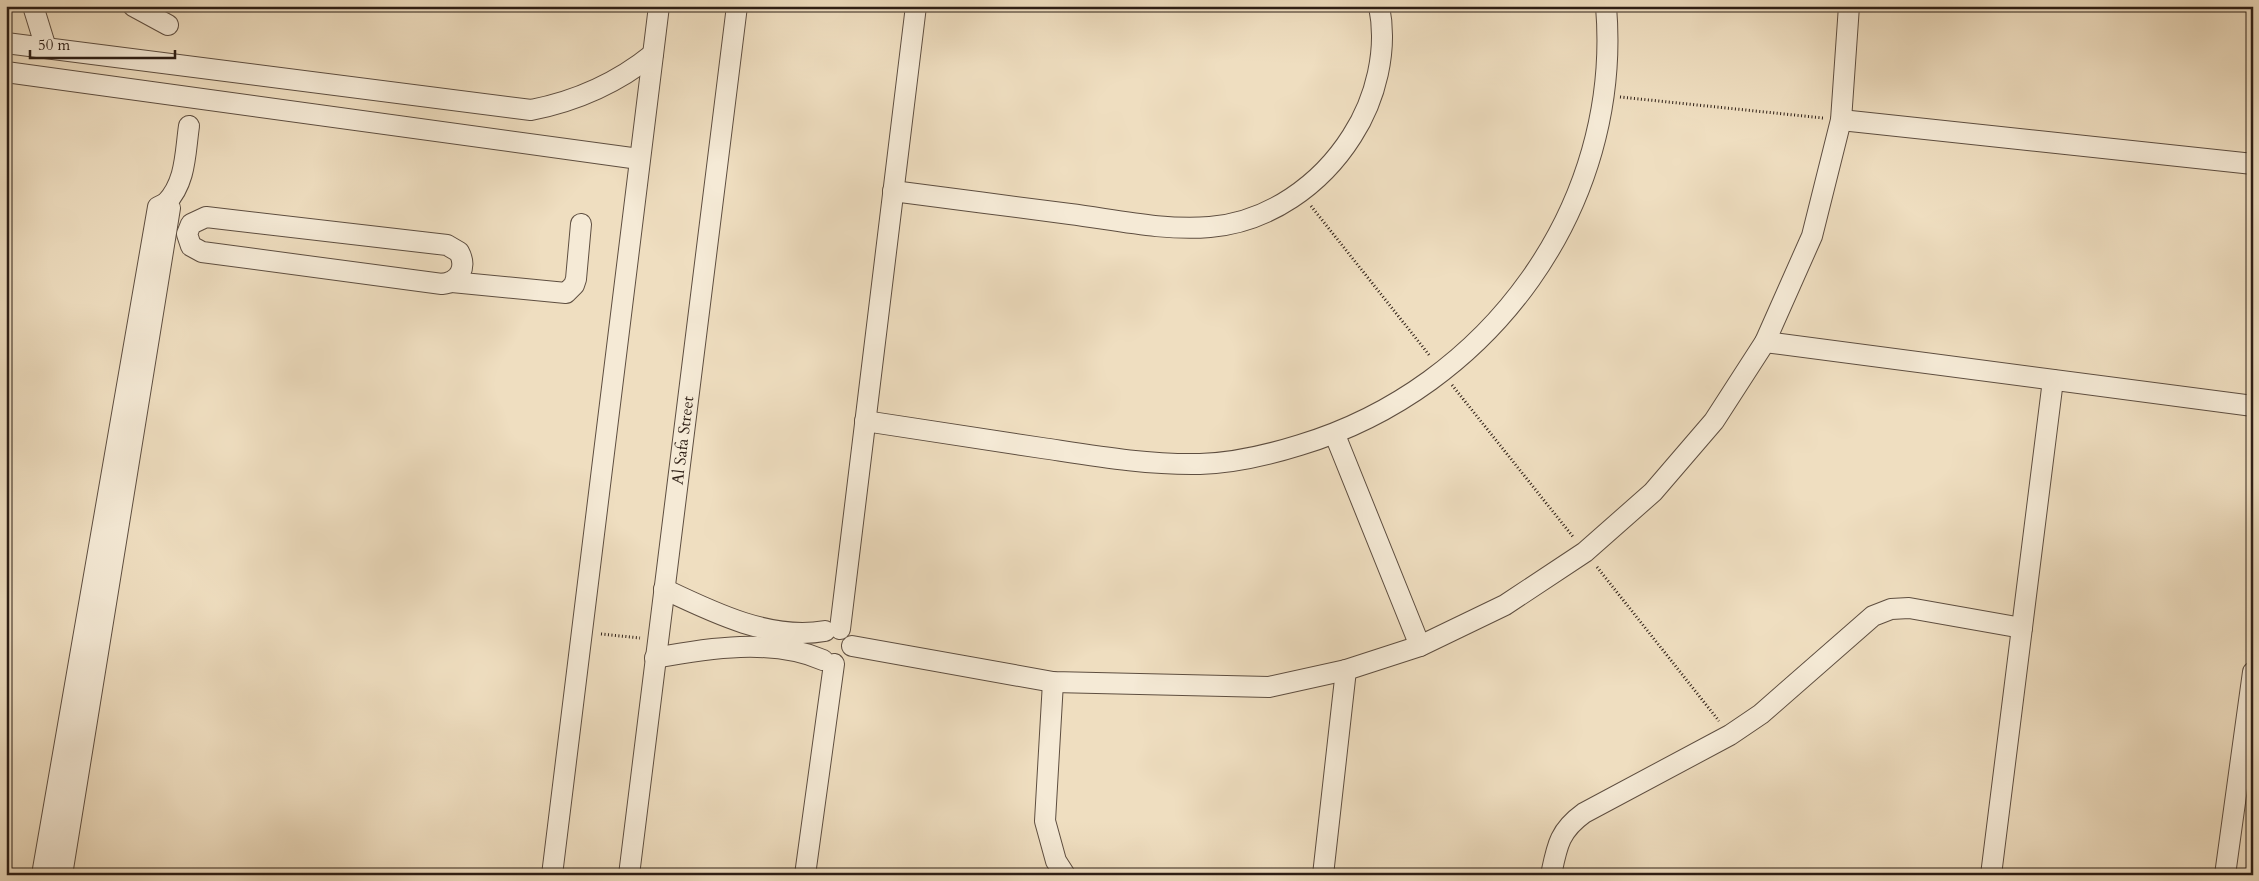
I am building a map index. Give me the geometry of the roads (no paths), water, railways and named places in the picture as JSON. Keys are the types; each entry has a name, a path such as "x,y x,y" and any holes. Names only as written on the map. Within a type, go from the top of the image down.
{"street":[{"path":"33,6 46,48"},
{"path":"133,6 168,25"},
{"path":"552,875 659,6"},
{"name":"Al Safa Street","path":"629,875 737,6"},
{"path":"832,630 865,421 916,6"},
{"path":"894,192 1162,226 1210,227 1258,216 1301,193 1337,160 1363,119 1379,73 1382,24 1379,6"},
{"path":"865,421 1134,462 1202,464 1260,456 1335,435 1391,408 1443,373 1492,328 1533,277 1566,220 1590,159 1605,95 1609,43 1606,6"},
{"path":"852,646 1053,682 1269,687 1346,670 1420,646 1505,606 1585,552 1653,492 1714,421 1764,342 1812,236 1841,120 1849,6"},
{"path":"6,43 531,110 560,104 596,91 635,68 653,54"},
{"path":"72,82 77,52"},
{"path":"6,72 639,160"},
{"path":"350,120 353,87"},
{"path":"1841,120 2253,164"},
{"path":"42,875 120,464 150,286 158,207 166,203 173,195 182,176 189,126"},
{"path":"150,286 166,232 170,208 166,203"},
{"path":"452,282 458,277 463,265 459,252 447,245 206,217 191,224 187,234 191,246 202,252 442,284 452,282 566,293 574,285 576,279 581,224"},
{"path":"166,232 187,234"},
{"path":"1764,342 2253,406"},
{"path":"1991,875 2053,380"},
{"path":"1335,435 1420,646"},
{"path":"62,875 120,464"},
{"path":"657,649 696,650 739,647 799,652 829,662 840,663 849,657 852,646 849,636 832,630 799,633 730,620 664,589"},
{"path":"1551,875 1560,837 1570,823 1584,813 1730,735 1761,714 1873,616 1891,609 1909,608 2022,628"},
{"path":"829,662 819,656 816,645 820,635 832,630"},
{"path":"805,875 829,662"},
{"path":"1324,875 1346,670"},
{"path":"2225,875 2253,672"},
{"path":"1053,682 1045,821 1056,861 1065,875"},
{"path":"808,853 818,875"}]}
